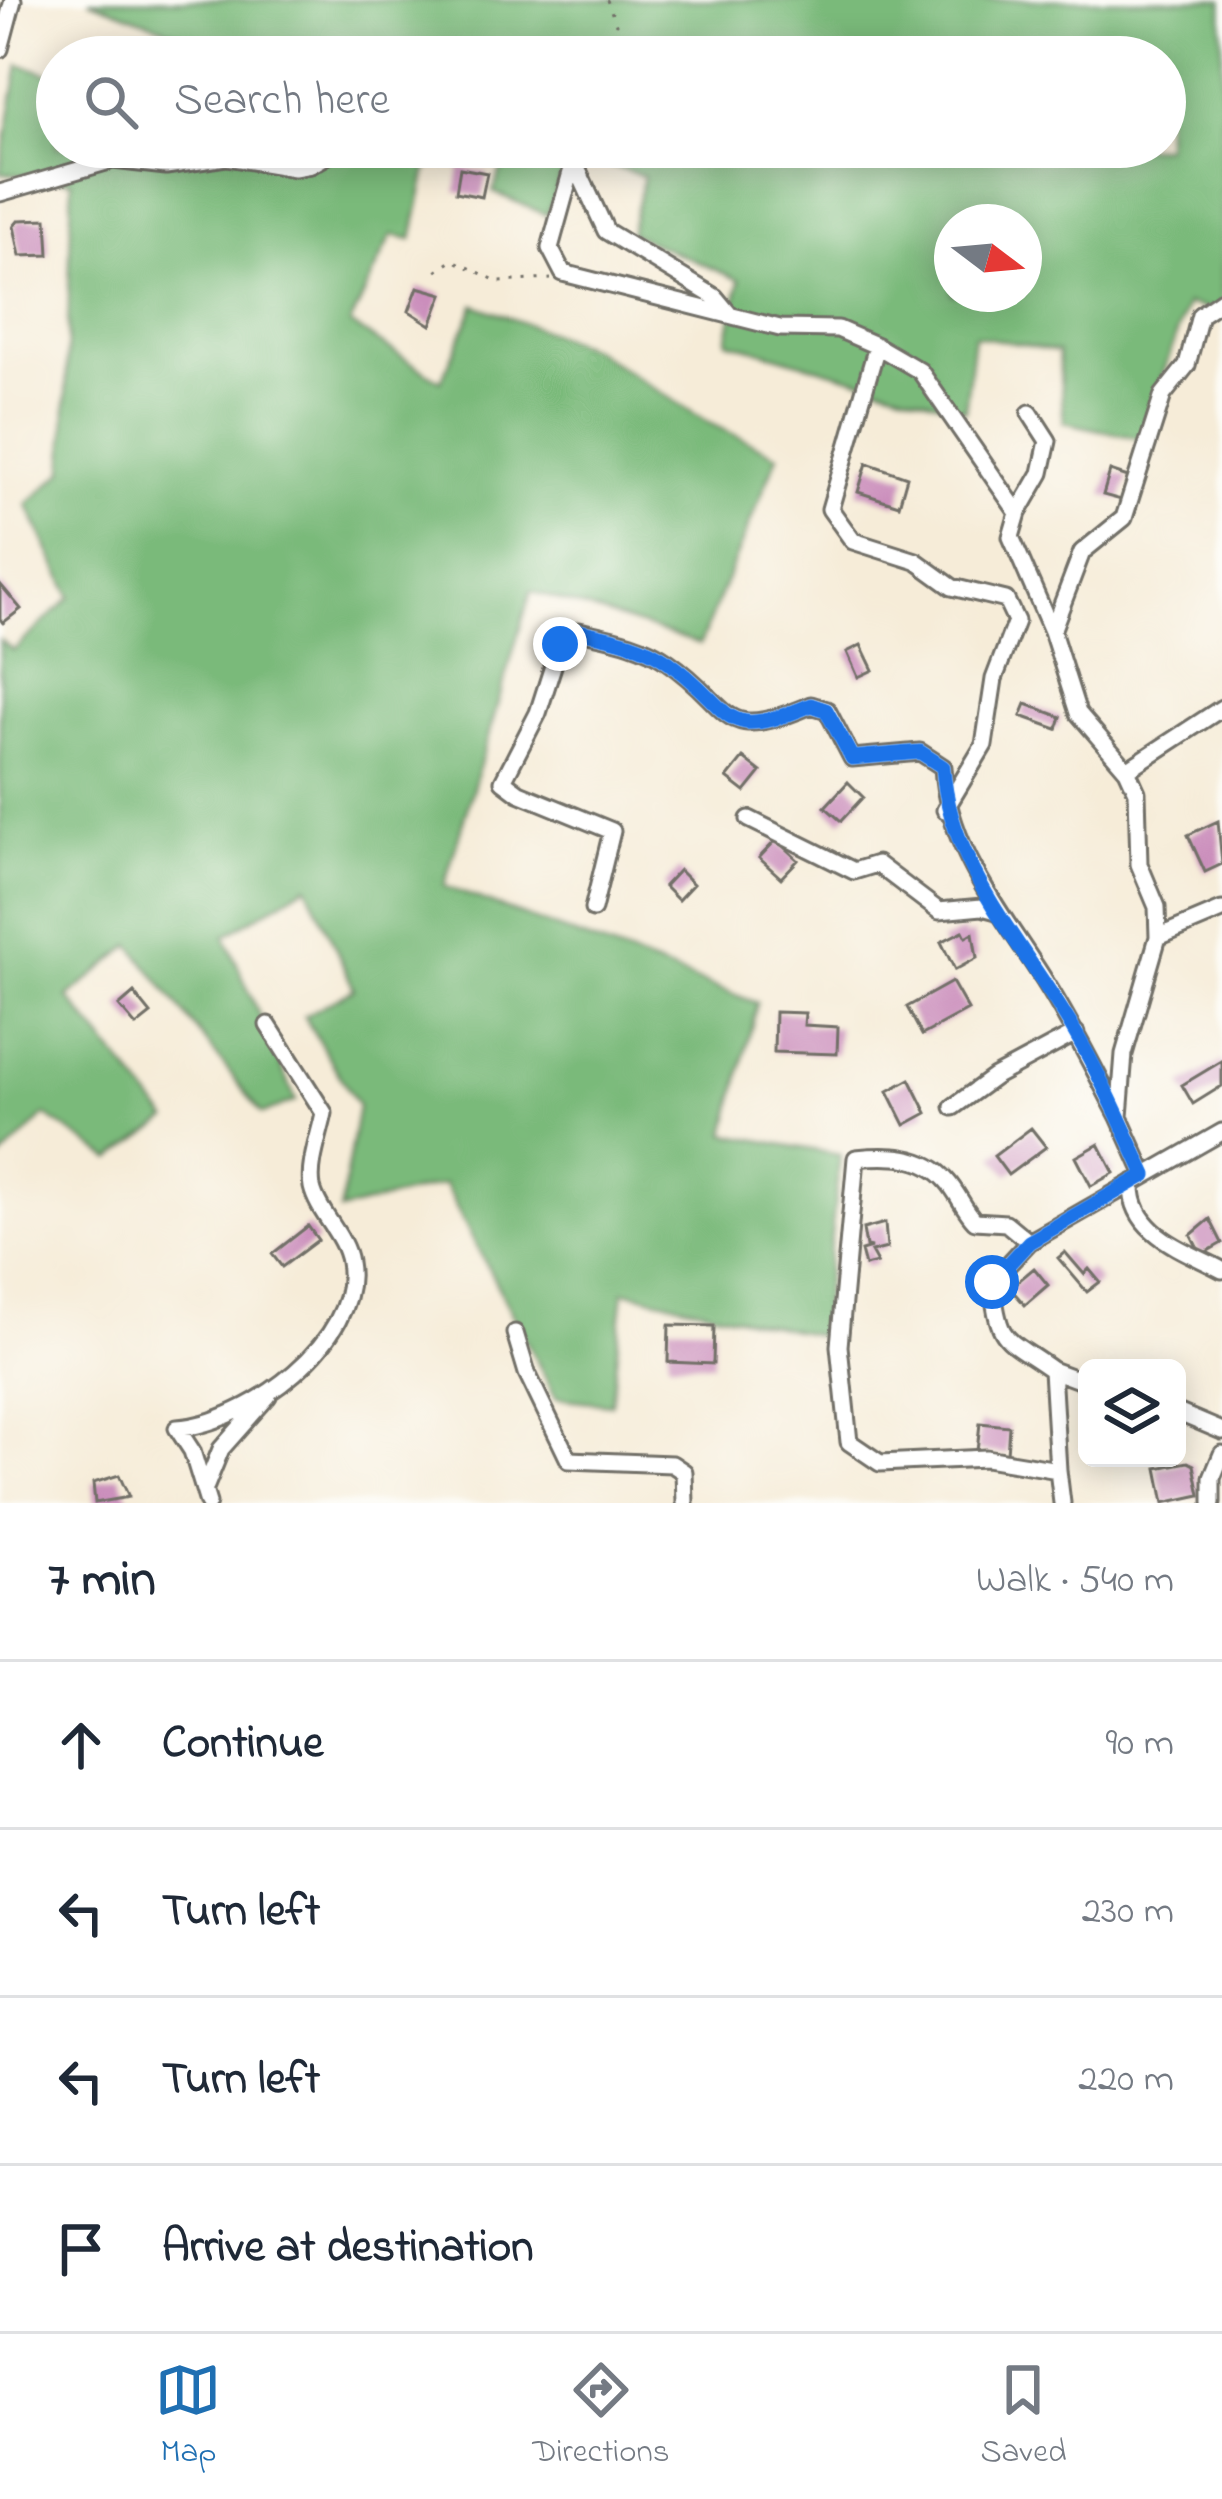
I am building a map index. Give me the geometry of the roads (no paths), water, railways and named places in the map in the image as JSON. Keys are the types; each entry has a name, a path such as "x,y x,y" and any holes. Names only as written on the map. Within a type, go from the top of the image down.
{"street":[{"path":"0,49 13,0"},
{"path":"0,193 86,168"},
{"path":"575,168 550,248 563,273 780,328 838,328 877,346 920,371 1018,513"},
{"path":"577,168 606,231 715,297 730,315"},
{"path":"1052,631 1082,552 1124,518 1163,395 1186,365 1200,315 1222,299"},
{"path":"877,346 830,509 853,541 916,561 952,587 1006,600 1016,621 994,679 984,745 945,810"},
{"path":"1030,413 1048,441 1041,472 1018,513 1011,537 1052,631 1078,713 1127,770 1142,817 1139,864 1157,908 1158,937 1124,1054 1119,1118"},
{"path":"593,909 612,831 554,810 503,781 538,713 560,644 579,631 641,645 671,664 727,718 762,726 811,705 826,710 852,758 920,752 943,767 945,810 997,911 1076,1034 1119,1118 1138,1179 1136,1213 1148,1228 1222,1270"},
{"path":"1127,770 1222,708"},
{"path":"749,819 854,871 877,864 939,911 982,907 997,911"},
{"path":"1158,937 1222,910"},
{"path":"207,1495 221,1450 271,1393 335,1332 349,1300 350,1260 312,1186 325,1113 268,1025"},
{"path":"953,1107 994,1077 1076,1034"},
{"path":"1078,1380 1012,1348 995,1314 992,1282 1029,1242 1138,1179 1171,1166 1222,1132"},
{"path":"1029,1242 1006,1223 975,1221 946,1179 918,1162 895,1155 856,1157 838,1346 848,1442 880,1463 986,1458 1058,1470"},
{"path":"515,1333 527,1373 569,1460 672,1464 684,1472 685,1503"},
{"path":"1052,1370 1062,1503"},
{"path":"207,1495 177,1428 271,1393"},
{"path":"1186,1416 1222,1431"},
{"path":"1212,1503 1211,1478 1222,1454"}]}
